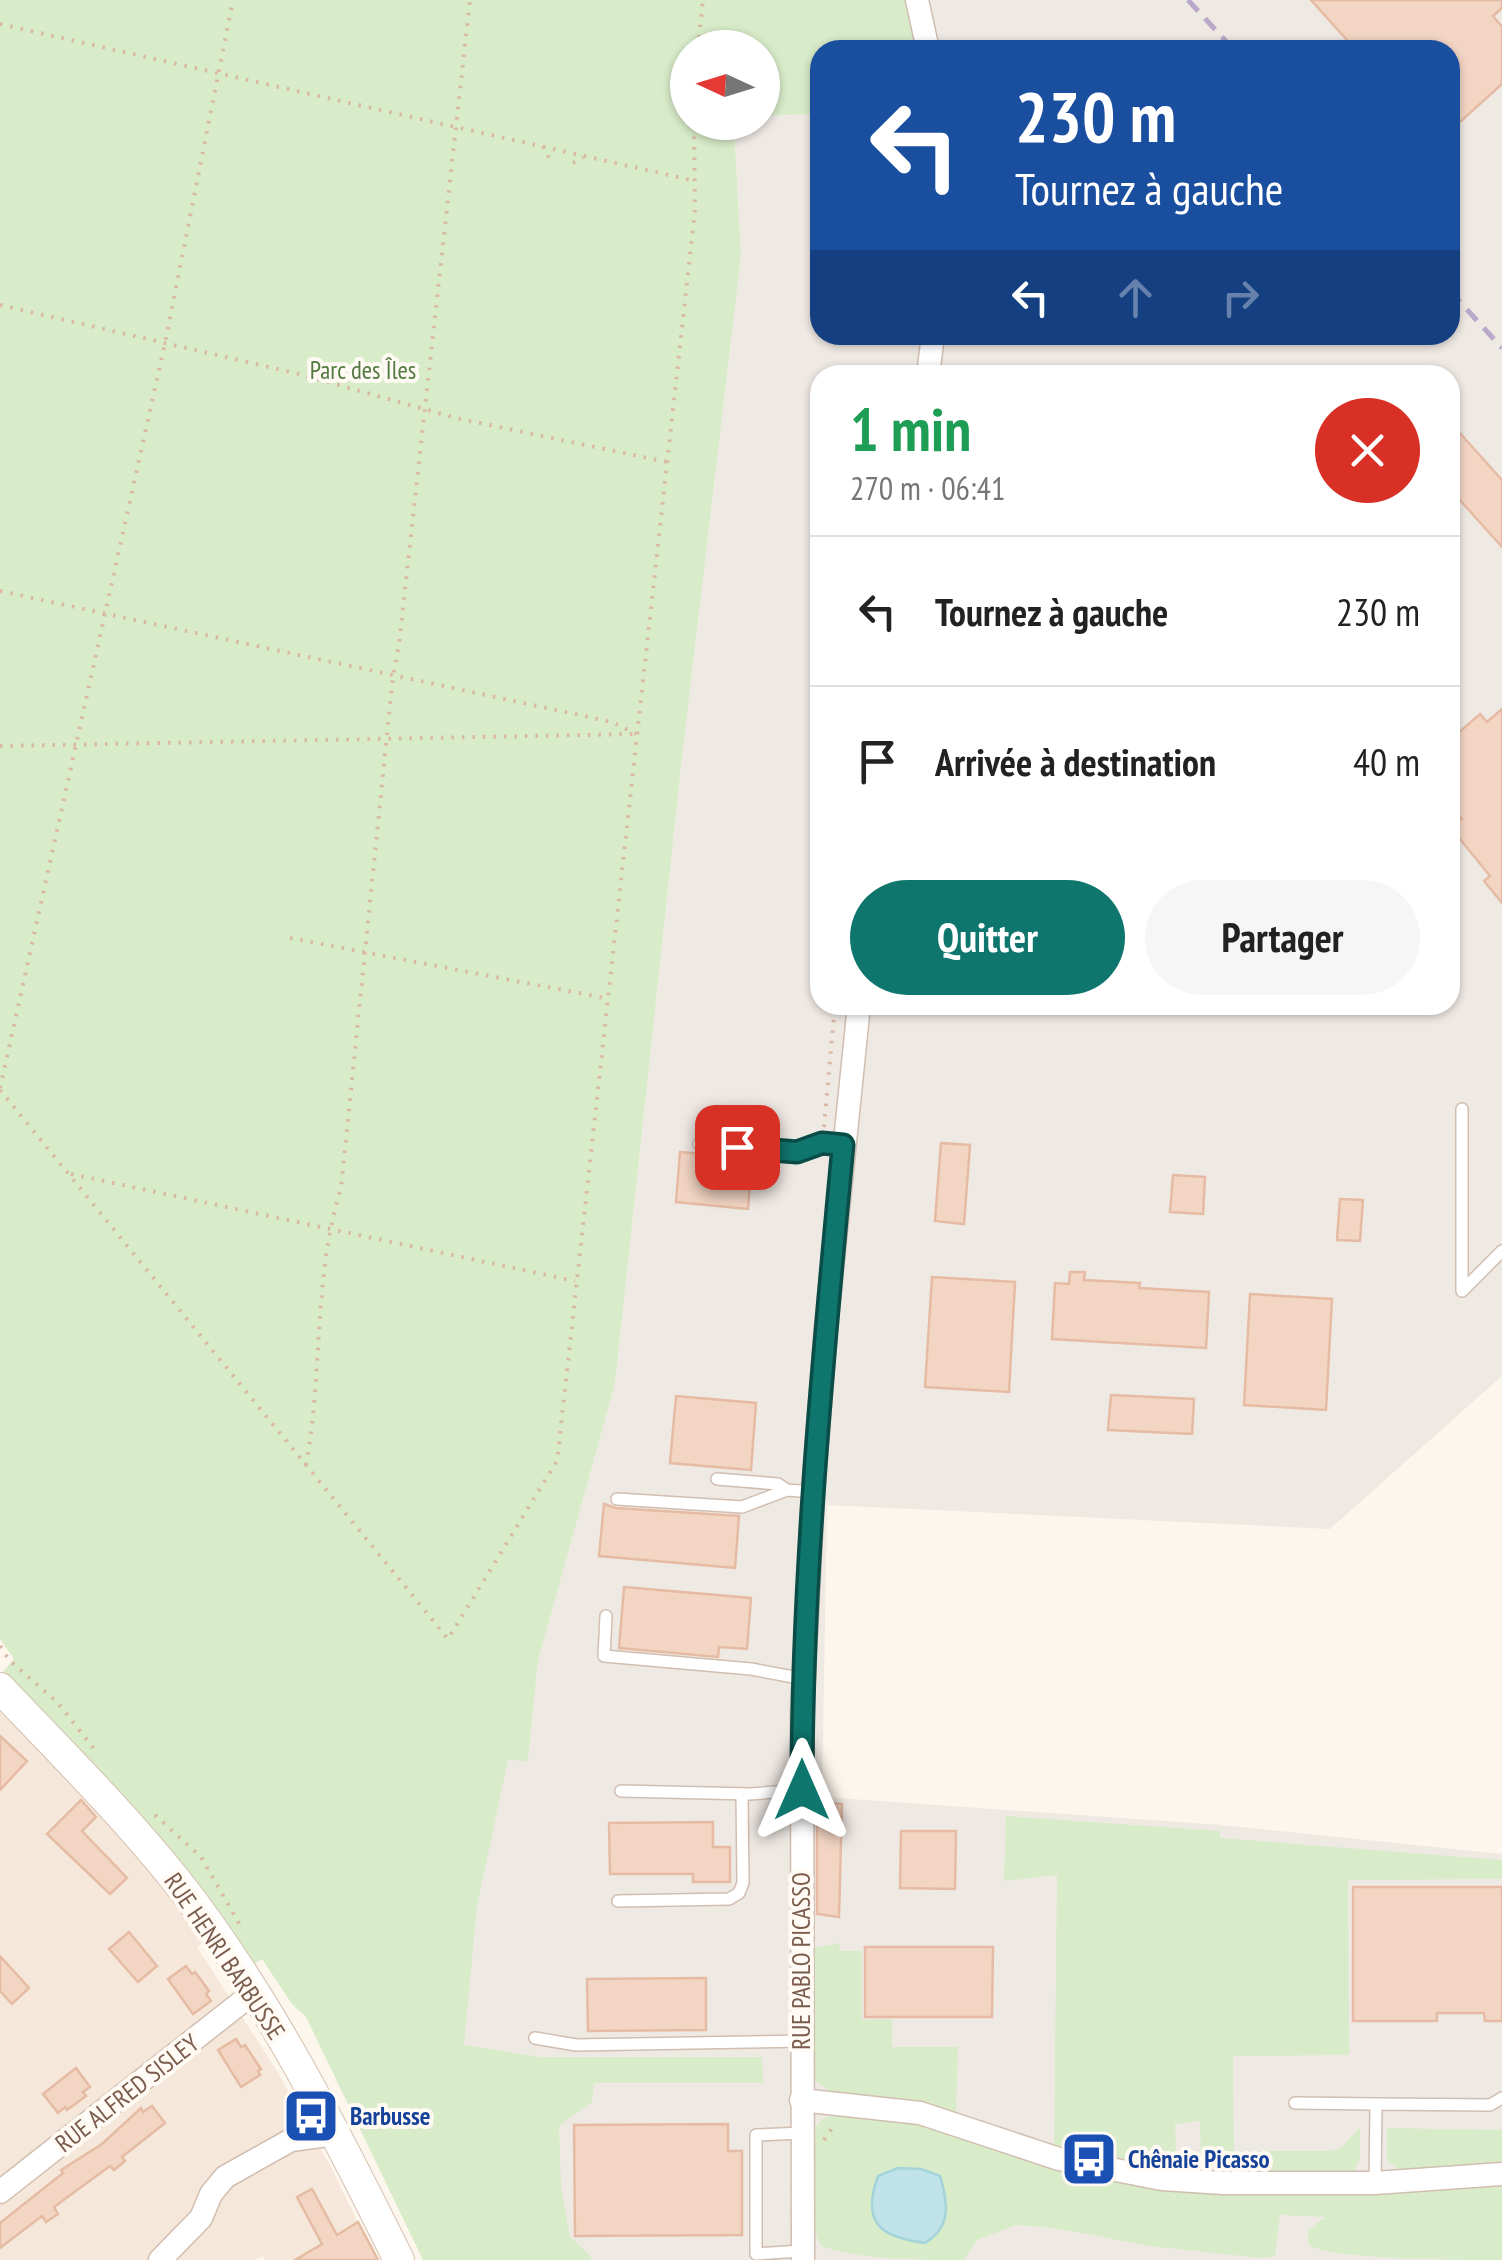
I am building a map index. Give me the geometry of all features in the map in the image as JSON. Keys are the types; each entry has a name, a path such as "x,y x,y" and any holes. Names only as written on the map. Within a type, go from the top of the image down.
{"street":[{"path":"917,0 926,40"},
{"name":"RUE PABLO PICASSO","path":"802,2256 804,1679 813,1492 858,1015"},
{"name":"RUE HENRI BARBUSSE","path":"0,1688 176,1881 286,2045 399,2260"},
{"name":"RUE ALFRED SISLEY","path":"0,2192 253,1994"},
{"path":"801,2100 920,2112 1029,2151 1162,2179 1223,2184 1375,2184 1502,2174"},
{"path":"160,2260 201,2218 225,2177 292,2140 336,2134"}],"lane":[{"path":"1462,1110 1462,1291 1502,1252"},
{"path":"699,1144 797,1152 822,1143 843,1145"},
{"path":"717,1480 778,1484 787,1490"},
{"path":"617,1499 742,1507 787,1490 813,1492"},
{"path":"606,1616 604,1656 752,1669 804,1679"},
{"path":"621,1791 742,1794 802,1790"},
{"path":"618,1901 729,1899 738,1892 743,1883 742,1794"},
{"path":"535,2038 576,2045 802,2041"},
{"path":"1295,2103 1490,2105 1502,2098"},
{"path":"1375,2184 1376,2104"},
{"path":"802,2134 756,2135 756,2257 802,2256"}],"path":[{"path":"233,0 107,614 0,1089 448,1639 557,1461 696,210 694,140"},
{"path":"306,1466 314,1422 328,1230 341,1188 393,676 400,644 470,0"},
{"path":"700,30 703,0"},
{"path":"0,24 695,181"},
{"path":"543,146 549,158"},
{"path":"573,163 583,157"},
{"path":"0,305 300,374 424,410 667,462"},
{"path":"0,591 612,722 636,734"},
{"path":"0,746 636,734"},
{"path":"290,938 607,998"},
{"path":"70,1174 575,1281"}],"shaded area":[{"path":"929,0 1502,0 1502,1376 1330,1529 827,1505 822,1797 1222,1825 1502,1854 1502,2260 554,2260 529,2082 762,2083 762,2058 542,2057 464,2045 465,1755 528,1760 538,1661 615,1384 741,256 735,140 780,140 780,115 810,114 810,345 1460,345 1460,40 938,40"},
{"path":"0,1688 215,1935 197,1947 277,2071 332,2169 376,2260 265,2260 263,2256 256,2260 0,2260"}],"green space":[{"name":"Parc des Îles","path":"0,0 908,0 916,40 810,40 810,114 780,115 780,30 670,30 670,140 735,140 741,256 615,1384 538,1661 528,1761 508,1760 477,1906 464,2045 542,2057 762,2057 763,2083 594,2083 592,2102 559,2126 561,2185 570,2237 591,2260 423,2260 306,2017 292,2004 262,1959 246,1969 0,1675 14,1659 0,1639"},
{"path":"1006,1816 1220,1831 1220,1838 1502,1860 1502,1879 1348,1880 1349,2055 1233,2056 1234,2151 1328,2151 1341,2148 1360,2127 1360,2159 1353,2172 1216,2174 1206,2169 1201,2156 1200,2121 1175,2124 1176,2151 1171,2162 1156,2169 1054,2150 1057,1875 1004,1881"},
{"path":"839,1943 840,1951 862,1951 862,2020 892,2019 892,2047 958,2047 956,2113 918,2100 829,2091 815,2080 810,2065 810,1964 815,1948"},
{"path":"836,2112 908,2120 1048,2166 1502,2183 1502,2260 1400,2258 1323,2250 1309,2245 1308,2230 1326,2217 1280,2215 1275,2256 1260,2258 1016,2225 977,2240 964,2260 850,2254 820,2245 813,2227 813,2130"},
{"path":"1387,2128 1502,2130 1502,2161 1400,2170 1387,2161"}],"water":[{"path":"898,2168 921,2169 940,2176 946,2213 940,2229 925,2243 886,2232 874,2216 873,2192 878,2176"}],"building":[{"path":"1311,0 1502,0 1502,8 1493,16 1502,27 1502,84 1460,122 1460,40 1347,40"},
{"path":"1460,433 1502,480 1502,547 1460,500"},
{"path":"1502,709 1502,903 1484,881 1490,876 1460,839 1460,731 1480,714 1487,722"},
{"path":"941,1143 970,1145 964,1224 935,1221"},
{"path":"680,1152 752,1158 748,1209 676,1202"},
{"path":"1173,1175 1205,1177 1203,1214 1170,1212"},
{"path":"1340,1199 1363,1200 1360,1241 1337,1240"},
{"path":"1070,1272 1085,1272 1084,1280 1140,1283 1139,1288 1209,1292 1206,1348 1052,1339 1055,1283 1069,1284"},
{"path":"932,1277 1015,1282 1009,1392 925,1387"},
{"path":"1250,1294 1332,1299 1326,1410 1244,1405"},
{"path":"1111,1395 1194,1399 1192,1434 1108,1430"},
{"path":"676,1396 756,1403 751,1470 670,1463"},
{"path":"604,1504 739,1516 735,1568 599,1556"},
{"path":"624,1587 751,1598 747,1649 719,1647 718,1657 619,1648"},
{"path":"0,1736 27,1761 0,1790"},
{"path":"81,1800 96,1817 82,1831 127,1878 110,1894 47,1834"},
{"path":"817,1802 842,1804 839,1917 817,1914"},
{"path":"713,1822 713,1847 730,1847 730,1882 693,1882 693,1874 610,1874 609,1823"},
{"path":"901,1831 956,1831 955,1889 900,1888"},
{"path":"1353,1887 1502,1887 1502,2021 1485,2021 1484,2013 1437,2013 1437,2021 1353,2021"},
{"path":"129,1932 157,1966 138,1982 109,1949"},
{"path":"865,1947 993,1947 992,2017 865,2017"},
{"path":"0,1956 29,1988 12,2004 0,1991"},
{"path":"186,1966 209,1991 206,1994 211,2001 193,2014 168,1979"},
{"path":"706,1978 706,2030 588,2031 587,1979"},
{"path":"236,2039 241,2047 245,2045 261,2069 260,2075 241,2087 218,2050"},
{"path":"76,2068 90,2087 83,2092 86,2096 58,2113 43,2094"},
{"path":"152,2106 165,2123 122,2157 125,2161 114,2170 110,2166 54,2207 58,2214 46,2222 42,2216 0,2248 0,2223 63,2173 61,2170 102,2144 141,2108 143,2112"},
{"path":"728,2124 728,2151 742,2151 742,2235 575,2236 574,2125"},
{"path":"312,2189 337,2235 358,2222 378,2260 295,2260 322,2244 297,2197"}],"railway":[{"path":"1188,0 1225,40"},
{"path":"1460,302 1502,348"}],"place":[{"name":"Barbusse","path":"311,2116"},
{"name":"Chênaie Picasso","path":"1089,2159"}],"route":[{"path":"737,1147 797,1152 822,1143 843,1145 813,1492 802,1790"}]}
